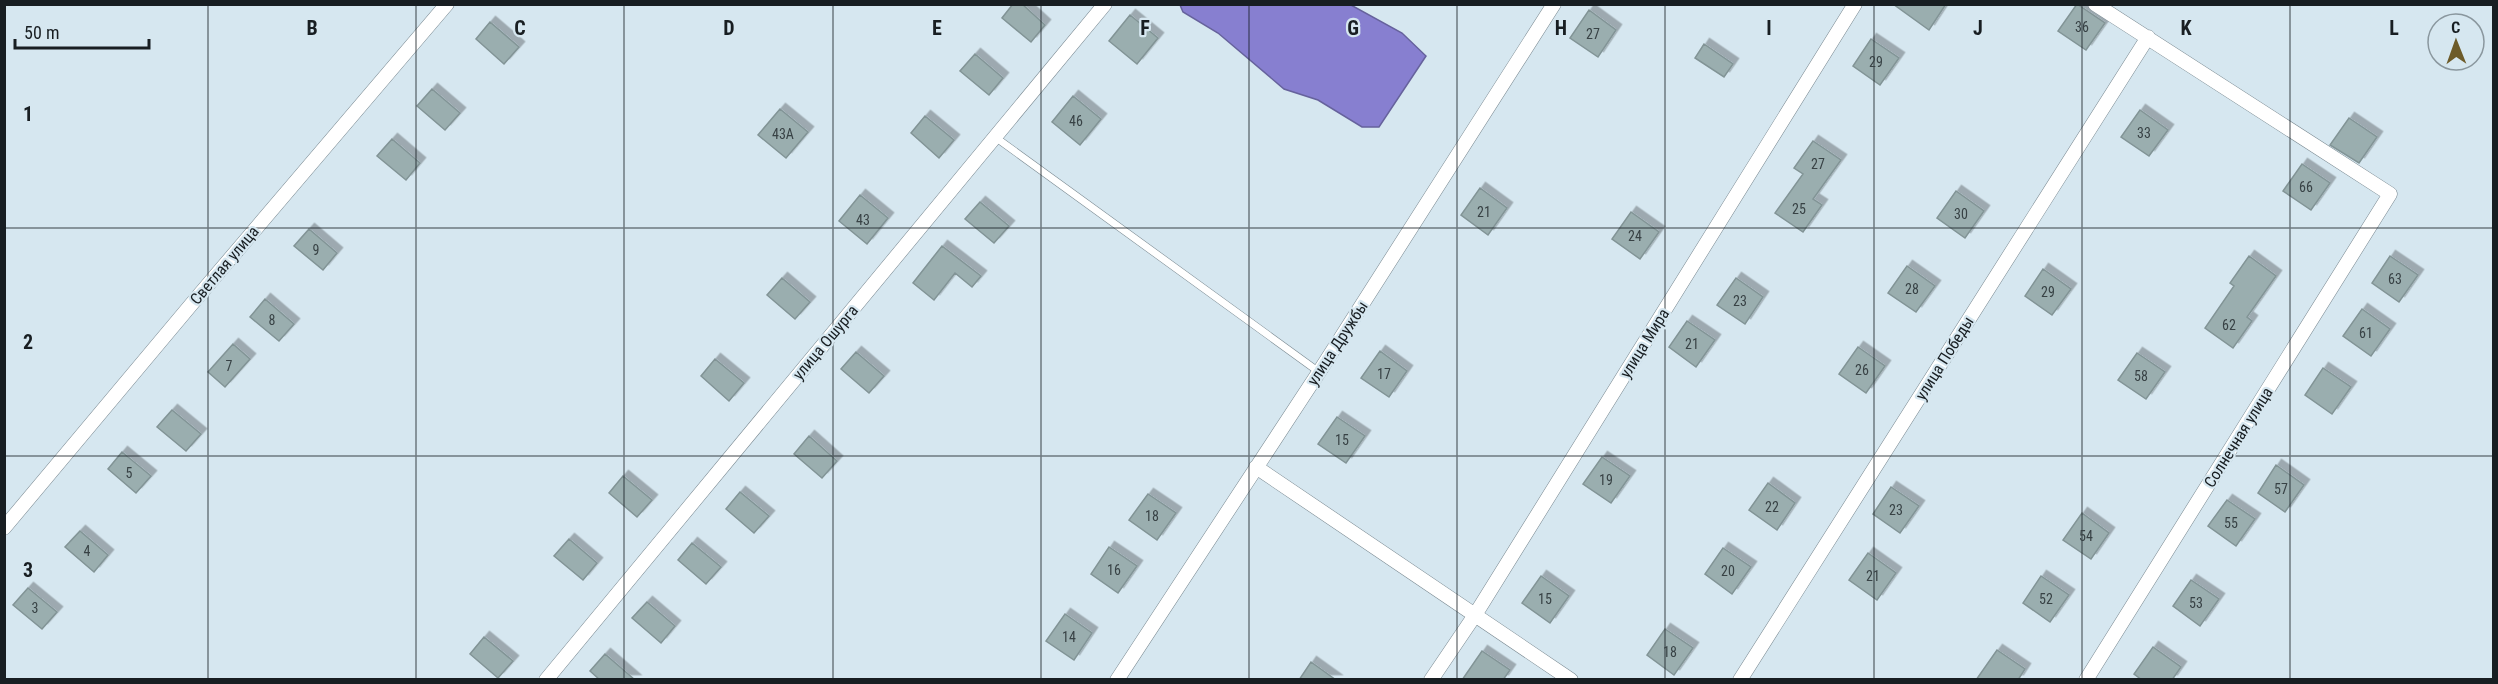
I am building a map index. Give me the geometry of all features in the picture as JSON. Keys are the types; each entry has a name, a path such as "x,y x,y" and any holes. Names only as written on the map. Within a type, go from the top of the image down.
{"street":[{"name":"Светлая улица","path":"4,528 447,4"},
{"name":"улица Ошурга","path":"546,680 1105,4"},
{"name":"улица Дружбы","path":"1117,680 1319,372 1554,4"},
{"name":"улица Мира","path":"1431,680 1475,615 1855,4"},
{"path":"2095,4 2148,37"},
{"name":"Солнечная улица","path":"2086,680 2391,194 2148,37"},
{"name":"улица Победы","path":"1740,680 2148,37"},
{"path":"1256,467 1571,680"}],"lane":[{"path":"995,137 1319,372"}],"shaded area":[{"path":"1180,5 1351,5 1402,33 1426,56 1379,127 1362,127 1318,100 1284,89 1218,33 1183,12"}],"building":[{"path":"1013,4 1022,4 1045,25 1031,42 1002,18"},
{"path":"1893,4 1946,4 1929,30"},
{"path":"2077,4 2105,23 2086,50 2058,31"},
{"path":"1589,10 1616,30 1598,57 1570,38"},
{"path":"1130,15 1158,38 1137,64 1109,41"},
{"path":"490,22 519,47 504,64 476,39"},
{"path":"1871,39 1899,58 1880,85 1853,66"},
{"path":"1704,44 1733,64 1724,77 1695,58"},
{"path":"975,54 1003,78 989,95 960,71"},
{"path":"432,89 460,113 445,130 417,106"},
{"path":"1073,96 1101,119 1080,145 1052,122"},
{"path":"780,109 808,132 786,158 758,135"},
{"path":"2140,110 2168,130 2149,156 2121,137"},
{"path":"925,116 954,140 939,158 911,133"},
{"path":"2349,118 2377,137 2359,163 2330,145"},
{"path":"392,139 420,163 406,180 377,156"},
{"path":"1813,141 1841,160 1813,199 1822,205 1803,232 1775,213 1803,174 1794,168"},
{"path":"2302,164 2330,183 2311,210 2283,191"},
{"path":"1480,188 1507,208 1488,235 1461,215"},
{"path":"1956,191 1984,211 1965,238 1937,218"},
{"path":"860,195 888,218 867,244 839,221"},
{"path":"980,202 1009,226 994,243 965,219"},
{"path":"1631,212 1659,232 1640,259 1612,239"},
{"path":"309,229 337,253 323,270 294,246"},
{"path":"942,246 981,276 972,287 955,273 934,300 913,283"},
{"path":"2249,256 2276,276 2247,317 2252,321 2233,348 2205,328 2234,286 2230,283"},
{"path":"2390,256 2418,275 2399,302 2372,283"},
{"path":"1907,266 1935,286 1916,312 1888,293"},
{"path":"2043,269 2071,289 2052,315 2025,296"},
{"path":"782,278 810,302 795,319 767,295"},
{"path":"1736,278 1763,297 1745,324 1717,305"},
{"path":"265,299 294,324 279,341 250,317"},
{"path":"2362,309 2390,329 2371,356 2343,336"},
{"path":"1687,321 1715,340 1696,367 1669,347"},
{"path":"233,344 250,359 225,387 208,372"},
{"path":"1858,347 1885,366 1866,393 1839,374"},
{"path":"1380,351 1407,371 1389,397 1361,378"},
{"path":"856,352 884,376 869,393 841,369"},
{"path":"2137,353 2165,372 2146,399 2118,380"},
{"path":"715,359 744,383 729,401 701,376"},
{"path":"2323,368 2351,387 2332,414 2305,395"},
{"path":"172,410 201,434 186,451 157,427"},
{"path":"1337,417 1365,436 1346,463 1318,444"},
{"path":"809,436 837,461 822,478 794,454"},
{"path":"122,452 151,476 136,493 108,469"},
{"path":"1602,457 1630,476 1611,503 1583,484"},
{"path":"2276,465 2304,485 2285,512 2258,493"},
{"path":"623,476 652,500 637,517 609,493"},
{"path":"1768,483 1795,503 1777,530 1749,510"},
{"path":"1891,487 1919,506 1900,533 1873,514"},
{"path":"740,492 769,516 754,533 726,509"},
{"path":"1148,494 1176,513 1157,540 1129,520"},
{"path":"2227,500 2255,519 2236,546 2208,526"},
{"path":"2082,513 2109,533 2091,559 2063,540"},
{"path":"80,531 108,555 94,572 65,547"},
{"path":"569,539 597,563 583,580 554,556"},
{"path":"692,543 721,567 706,584 678,560"},
{"path":"1109,547 1137,566 1118,593 1091,574"},
{"path":"1723,548 1751,567 1732,594 1705,574"},
{"path":"1868,553 1896,573 1877,600 1849,580"},
{"path":"1541,576 1569,596 1550,623 1522,603"},
{"path":"2041,576 2069,595 2050,622 2023,603"},
{"path":"2191,580 2219,599 2200,626 2173,606"},
{"path":"28,588 57,612 42,629 13,605"},
{"path":"647,602 675,626 661,643 632,618"},
{"path":"1065,614 1092,633 1074,660 1046,641"},
{"path":"1665,629 1693,648 1674,675 1647,655"},
{"path":"484,637 513,661 498,678 470,654"},
{"path":"2153,647 2181,667 2172,680 2142,680 2134,674"},
{"path":"1997,650 2025,669 2018,680 1976,680"},
{"path":"1482,651 1510,670 1503,680 1462,680"},
{"path":"605,654 635,680 600,680 590,671"},
{"path":"1311,662 1336,680 1299,680"}]}
